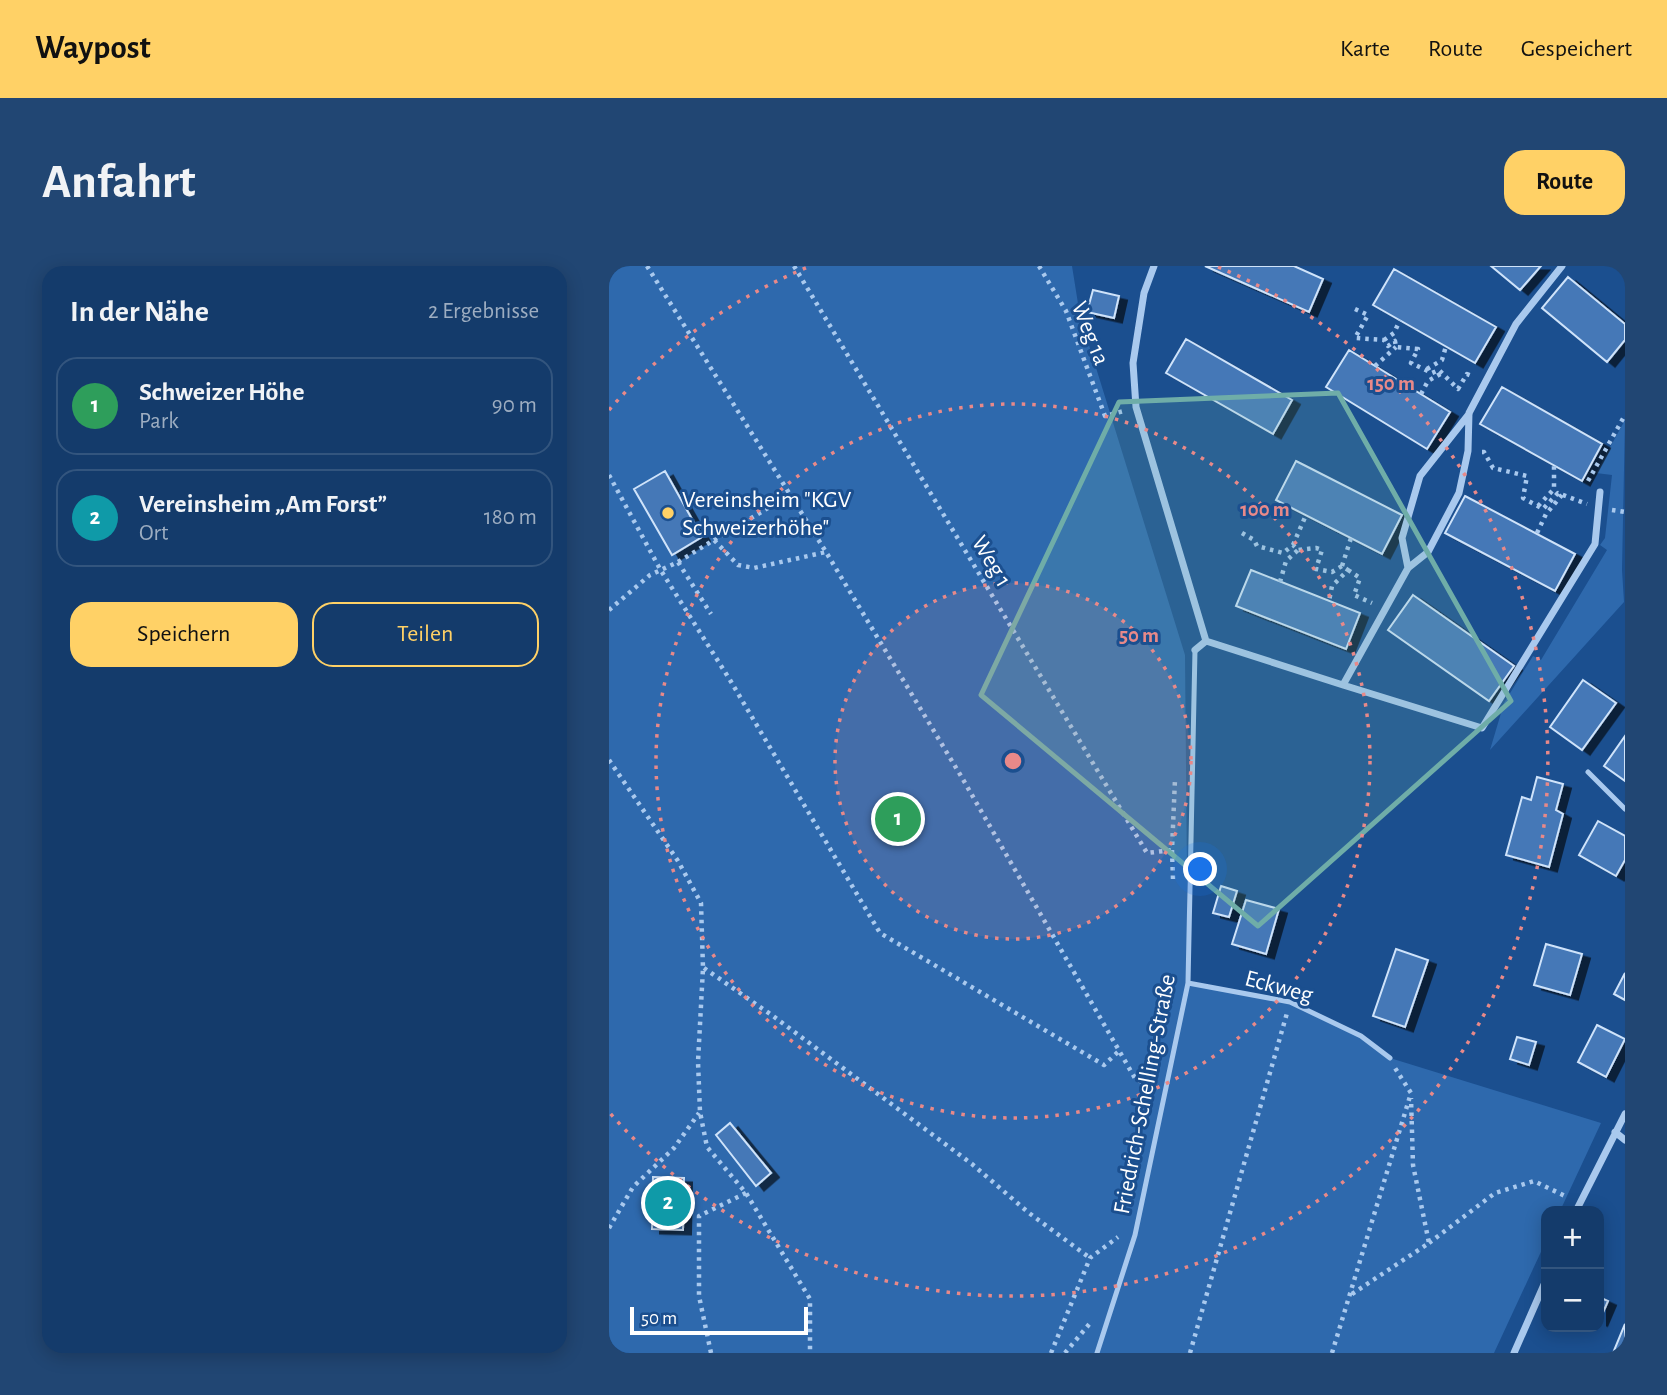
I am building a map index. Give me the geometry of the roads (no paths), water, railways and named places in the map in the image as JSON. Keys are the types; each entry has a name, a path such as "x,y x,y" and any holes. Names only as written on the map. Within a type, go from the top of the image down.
{"street":[{"path":"1154,266 1144,293 1133,363 1136,407 1206,641 1482,728 1595,544 1600,492"},
{"path":"1408,568 1402,538 1420,475 1469,413 1516,324 1562,266"},
{"path":"1343,685 1408,568 1428,552 1459,493 1468,451 1469,413"},
{"name":"Friedrich-Schelling-Straße","path":"1195,650 1206,641"},
{"path":"1578,1206 1625,1114"},
{"path":"1615,1132 1625,1140"},
{"path":"1514,1353 1541,1291"}],"lane":[{"name":"Friedrich-Schelling-Straße","path":"1097,1353 1135,1235 1188,983 1195,650"},
{"path":"1588,772 1625,809"},
{"name":"Eckweg","path":"1188,983 1290,1002 1361,1035 1390,1058"}],"place":[{"name":"Vereinsheim \"KGV Schweizerhöhe\"","path":"668,513"},
{"name":"Schweizer Höhe","path":"898,819"},
{"name":"Vereinsheim „Am Forst”","path":"668,1203"}]}
